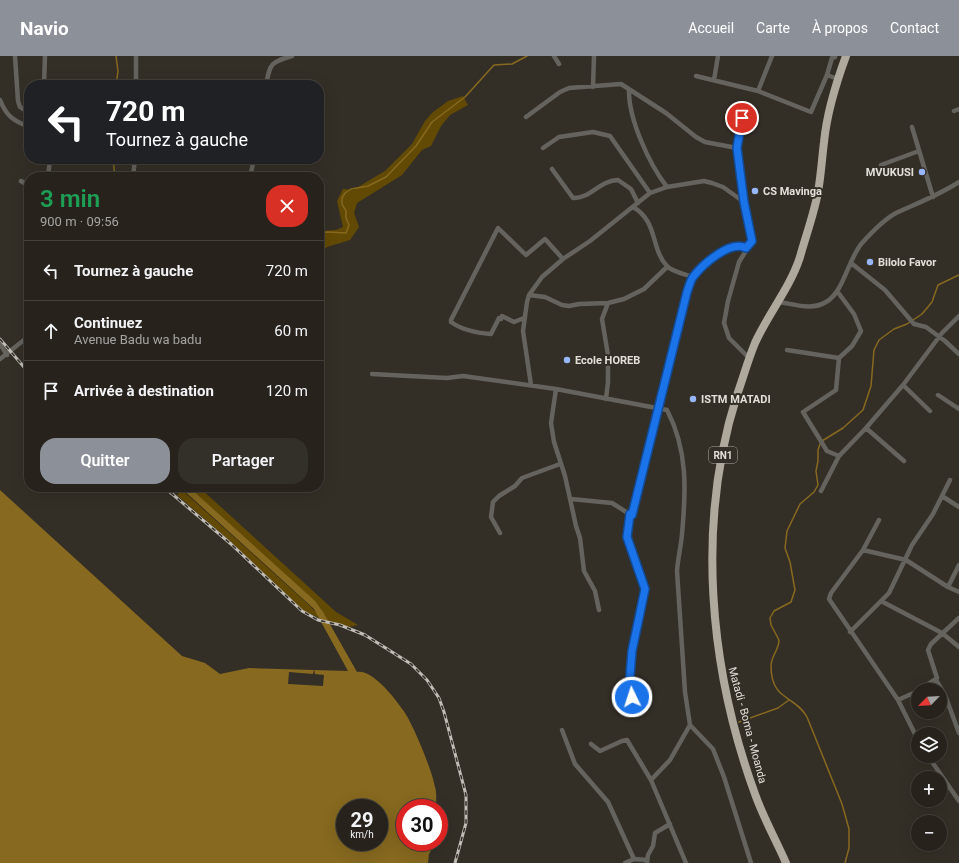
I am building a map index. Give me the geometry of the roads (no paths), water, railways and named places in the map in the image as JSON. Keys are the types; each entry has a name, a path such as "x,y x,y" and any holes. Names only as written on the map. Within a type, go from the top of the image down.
{"highway":[{"name":"Matadi - Boma - Moanda","path":"786,863 756,797 741,751 721,664 712,587 716,500 726,432 750,359 756,343 779,302 799,260 814,212 831,102 846,57"}],"street":[{"path":"15,56 18,101 20,107 24,110"},
{"path":"44,80 45,56"},
{"path":"136,56 136,80"},
{"path":"267,80 272,64 292,56"},
{"path":"554,56 559,64"},
{"path":"593,87 594,56"},
{"path":"714,80 718,56"},
{"path":"758,91 772,56"},
{"path":"696,76 758,91 811,112 827,75 832,58 834,56 846,57"},
{"path":"827,75 838,79"},
{"path":"526,117 560,92 569,88 577,86 593,87 617,84 629,89 666,113 696,137 710,143 737,148"},
{"path":"629,89 630,107 649,159 667,187"},
{"path":"0,100 6,114 13,121 24,125"},
{"path":"0,114 6,114"},
{"path":"742,118 737,148 744,202 752,241 746,248 739,262 728,301 724,323 729,338 750,359"},
{"path":"912,127 933,197"},
{"path":"543,148 559,137 593,132 610,136 650,193"},
{"path":"881,165 919,151"},
{"path":"552,169 573,198 581,198 604,183 618,180 622,181 631,189 638,203"},
{"path":"532,385 523,331 529,295 542,278 563,259 590,241 650,193 667,187 704,181 723,187 744,202"},
{"path":"779,302 805,306 820,305 832,298 861,244 895,214 933,197 959,182"},
{"path":"633,207 641,212 649,225 667,267 693,277"},
{"path":"524,318 514,322 502,316 501,319 499,318 491,334 478,333 456,325 450,320 498,228 526,255 545,239 563,259"},
{"path":"632,697 630,676 632,651 645,594 627,537 630,514 632,515 687,292 693,277 716,256 727,249 740,245 746,248"},
{"path":"851,263 885,290 914,324 926,328 945,341 959,354"},
{"path":"529,295 545,297 562,305 569,306 579,304 608,303 624,299 644,289 667,267"},
{"path":"837,291 854,314 861,331 852,346 839,358 836,390 803,412 827,451 839,456"},
{"path":"606,399 608,382 608,355 602,319 608,303"},
{"path":"821,491 839,456 866,428 903,385 939,338 959,316"},
{"path":"0,359 24,340"},
{"path":"0,344 7,355"},
{"path":"787,350 839,358"},
{"path":"372,374 439,378 463,376 532,385 667,410 675,426 686,472 682,536 677,571 684,679 690,725 713,749 724,777 751,863"},
{"path":"903,385 930,411"},
{"path":"556,389 551,422 554,442 571,499 576,526 582,544 584,571 595,591 599,610"},
{"path":"938,395 959,409"},
{"path":"866,428 904,461"},
{"path":"500,533 491,517 493,502 522,478 560,464"},
{"path":"850,632 889,593 912,545 950,480"},
{"path":"942,496 959,507"},
{"path":"571,499 612,503 632,515"},
{"path":"879,520 863,550 829,596 850,632 898,700 912,727"},
{"path":"863,550 906,560 948,587 959,592"},
{"path":"948,587 959,565"},
{"path":"881,601 942,634 959,647"},
{"path":"959,618 931,644 928,650 935,667 936,680 945,695 959,733"},
{"path":"931,683 936,680"},
{"path":"898,700 911,694"},
{"path":"651,780 670,760 690,725"},
{"path":"562,730 575,764 608,802 634,859"},
{"path":"591,744 600,752 627,740 651,780 686,863"},
{"path":"933,763 959,801"},
{"path":"624,863 634,859 647,862 653,846 655,833 670,824"}],"waterway":[{"path":"116,56 118,71 117,80"},
{"path":"324,233 346,233 349,225 346,218 346,211 342,204 342,198 345,193 351,189 368,186 386,177 416,146 432,122 465,97 494,65 512,64 527,56"},
{"path":"114,164 114,172"},
{"path":"822,441 843,428 863,410 871,386 874,350 879,340 894,329 907,324 922,314 932,302 938,285 959,275"},
{"path":"820,444 816,471 818,485 814,492 800,504 787,531 785,548 790,562 795,590 791,602 774,611 770,618 771,625 779,640 771,666 772,677 779,692 802,710 807,717 842,804 849,829 849,848 845,863"},
{"path":"739,722 778,708 789,700"}],"railway":[{"path":"0,339 24,367"},
{"path":"170,492 231,544 302,611 318,620 340,625 365,635 411,664 427,680 439,698 444,712 466,795 466,823 455,863"}],"place":[{"name":"MVUKUSI","path":"922,172"},
{"name":"CS Mavinga","path":"755,191"},
{"name":"Bilolo Favor","path":"870,262"},
{"name":"Ecole HOREB","path":"567,360"},
{"name":"ISTM MATADI","path":"693,399"}]}
